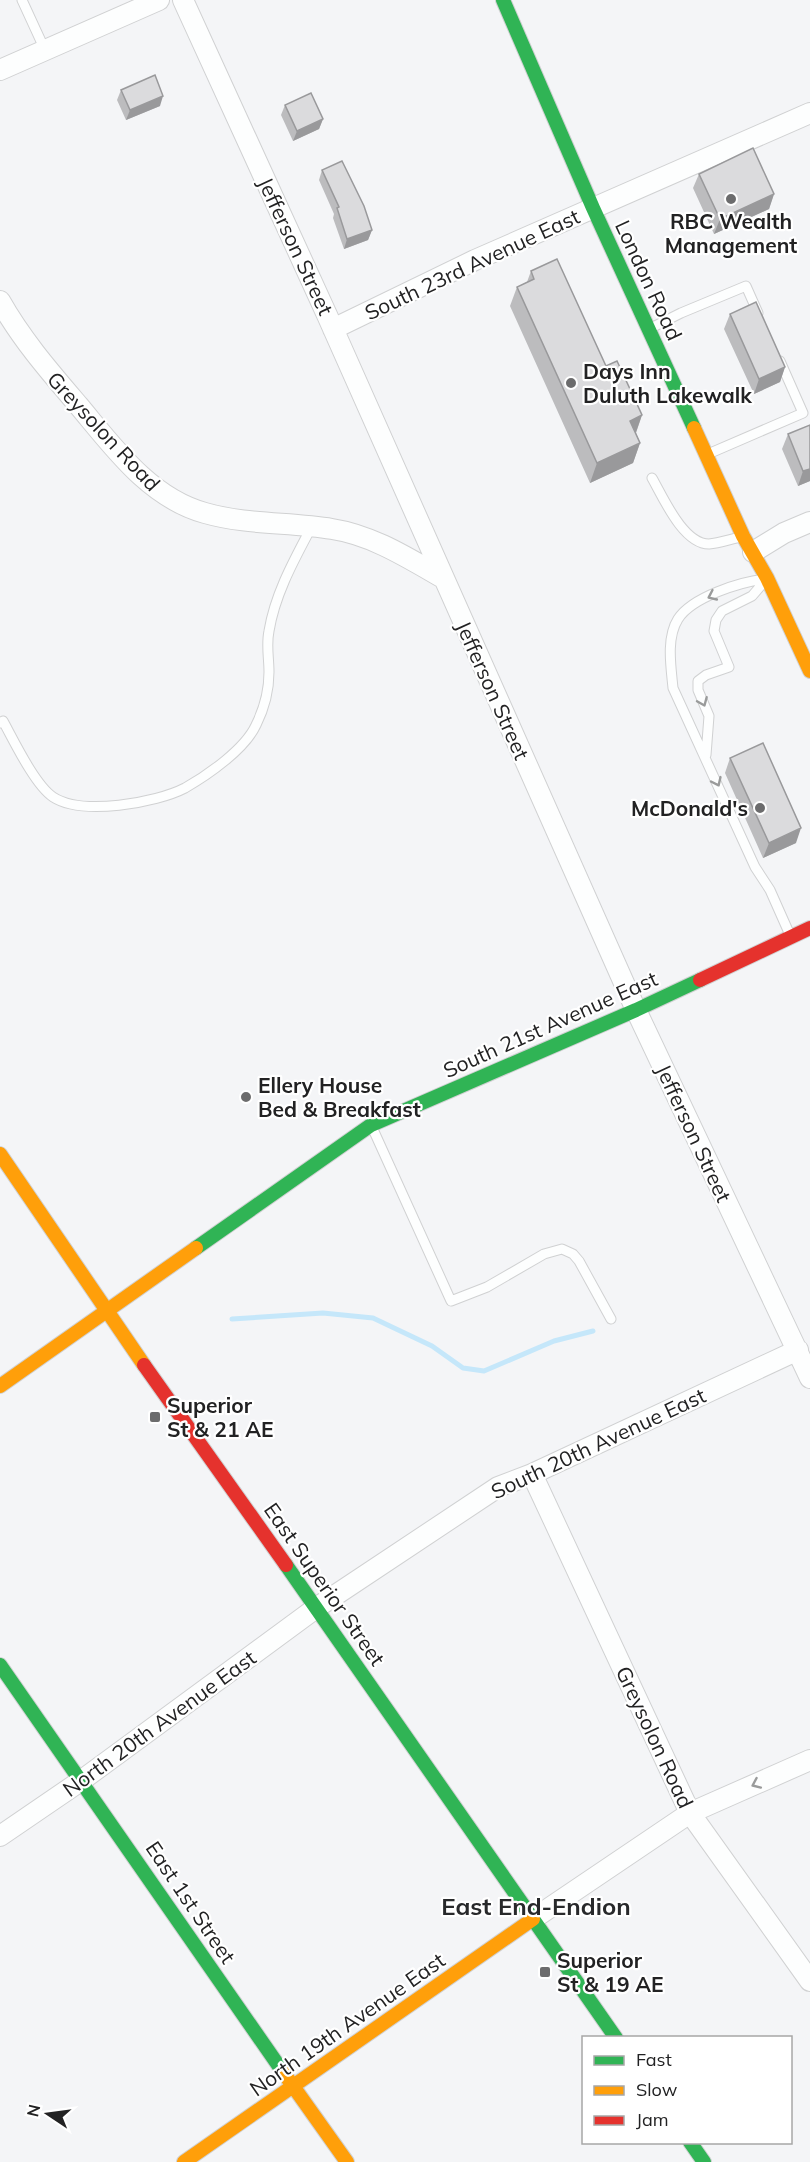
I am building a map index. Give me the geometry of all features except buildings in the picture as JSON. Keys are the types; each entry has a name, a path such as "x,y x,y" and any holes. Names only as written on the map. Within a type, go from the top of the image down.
{"street":[{"path":"0,70 159,0"},
{"name":"Jefferson Street","path":"183,0 333,329 636,1010 810,1378"},
{"name":"London Road","path":"503,0 593,208 706,455 810,671"},
{"name":"South 23rd Avenue East","path":"333,329 475,260 810,113"},
{"name":"Greysolon Road","path":"0,301 21,336 45,368 117,451 153,486 189,508 205,513 245,521 312,526 354,534 396,551 443,578"},
{"path":"748,544 810,522"},
{"name":"South 21st Avenue East","path":"0,1386 371,1125 636,1010 810,928"},
{"name":"East Superior Street","path":"0,1154 107,1312 615,2036"},
{"name":"South 20th Avenue East","path":"316,1608 498,1487 532,1474 798,1350"},
{"name":"Greysolon Road","path":"532,1474 690,1813 810,1981"},
{"name":"North 20th Avenue East","path":"0,1836 82,1780 316,1608"},
{"name":"East 1st Street","path":"0,1665 82,1780 293,2088 347,2162"},
{"path":"533,1919 690,1813 810,1760"},
{"name":"North 19th Avenue East","path":"184,2162 533,1919"},
{"path":"691,2144 704,2162"}],"lane":[{"path":"22,0 45,50"},
{"path":"649,329 746,286 760,318"},
{"path":"706,455 803,413 775,350"},
{"path":"652,478 684,531 695,540 708,544 748,544"},
{"path":"0,723 3,721 45,791 64,802 107,806 140,801 185,788 221,763 256,726 269,680 268,633 275,602 312,526"},
{"path":"705,757 709,716 698,690 698,681 706,675 729,667 714,631 716,620 722,611 752,596 767,578"},
{"path":"767,578 745,582 691,606 678,619 672,636 670,657 672,688 755,867 770,890 790,937"},
{"path":"371,1125 451,1301 487,1287 544,1254 562,1249 573,1254 579,1261 610,1319"}],"waterway":[{"path":"232,1319 323,1313 373,1318 432,1346 463,1368 484,1371 554,1341 593,1331"}],"traffic: fast":[{"path":"503,0 593,208 694,428"},
{"path":"196,1248 371,1125 700,980"},
{"path":"286,1565 615,2036"},
{"path":"0,1665 283,2072"},
{"path":"691,2144 704,2162"}],"traffic: slow":[{"path":"694,428 743,536 767,578 810,671"},
{"path":"0,1154 144,1365"},
{"path":"0,1386 196,1248"},
{"path":"184,2162 533,1919"},
{"path":"283,2072 347,2162"}],"traffic: jam":[{"path":"700,980 810,928"},
{"path":"144,1365 286,1565"}],"place":[{"name":"RBC Wealth Management","path":"731,199"},
{"name":"Days Inn Duluth Lakewalk","path":"571,383"},
{"name":"McDonald's","path":"760,808"},
{"name":"Ellery House Bed & Breakfast","path":"246,1097"},
{"name":"Superior St & 21 AE","path":"155,1417"},
{"name":"Superior St & 19 AE","path":"545,1972"}],"district":[{"name":"East End-Endion","path":"536,1906"}]}
